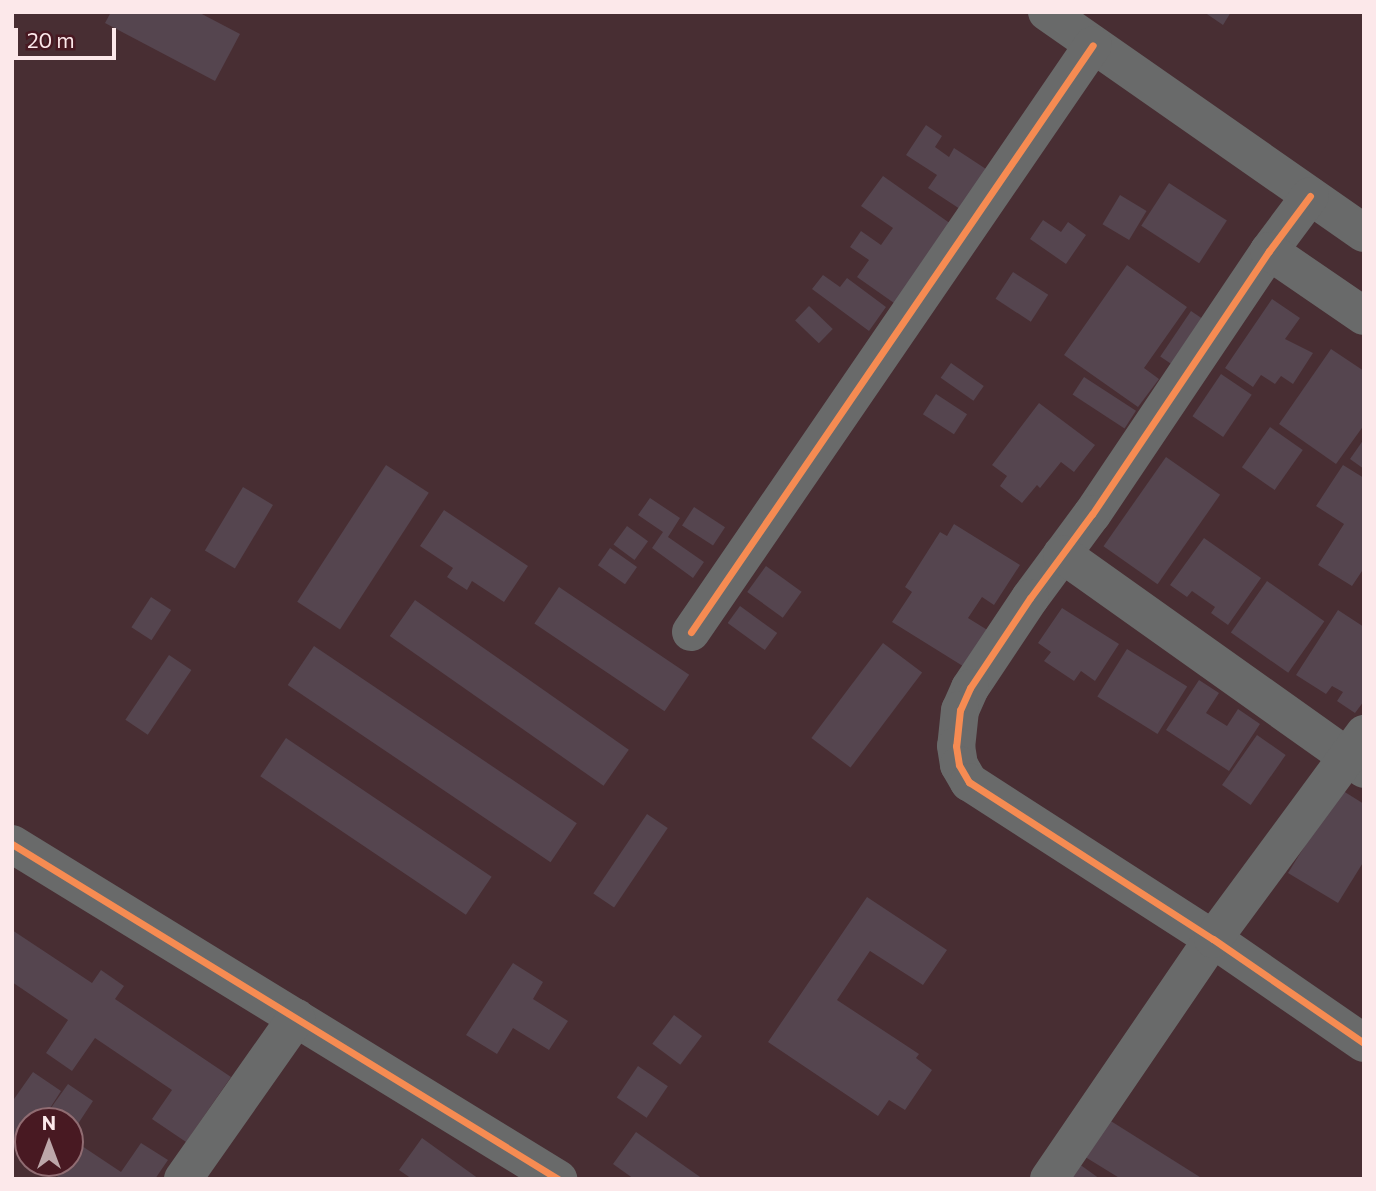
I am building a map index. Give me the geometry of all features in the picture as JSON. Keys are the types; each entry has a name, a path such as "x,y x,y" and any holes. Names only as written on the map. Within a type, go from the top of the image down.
{"street":[{"path":"1046,12 1364,233"},
{"path":"691,632 1093,45"},
{"path":"1310,196 1269,251 1092,514 970,688 956,731 959,765 969,782 1213,939 1364,1042"},
{"path":"1269,251 1364,316"},
{"path":"1049,1179 1213,939 1358,754 1062,555"},
{"path":"12,844 558,1179"},
{"path":"183,1179 296,1018"}],"building":[{"path":"111,12 198,12 240,34 215,81 105,23"},
{"path":"1204,12 1231,12 1223,25"},
{"path":"926,125 942,136 935,147 949,157 954,148 989,171 963,211 928,188 937,175 906,155"},
{"path":"883,176 951,224 894,303 857,277 869,260 850,247 861,231 881,245 893,228 861,206"},
{"path":"1169,183 1227,221 1199,263 1141,226"},
{"path":"1120,195 1147,211 1129,240 1102,224"},
{"path":"1043,220 1061,232 1068,222 1086,235 1066,264 1030,239"},
{"path":"1127,265 1187,307 1144,368 1159,379 1138,407 1064,355"},
{"path":"1013,272 1048,295 1031,322 996,299"},
{"path":"823,275 840,287 847,278 886,307 869,331 812,289"},
{"path":"1272,299 1300,318 1285,339 1313,353 1293,384 1281,376 1275,384 1261,375 1253,387 1225,368"},
{"path":"809,306 833,329 819,343 795,320"},
{"path":"1191,311 1215,327 1184,373 1160,357"},
{"path":"1331,349 1364,371 1364,425 1336,464 1279,424"},
{"path":"951,363 984,386 973,401 941,378"},
{"path":"1221,374 1252,395 1223,437 1192,416"},
{"path":"1084,377 1136,411 1125,428 1073,395"},
{"path":"936,394 967,414 954,434 923,414"},
{"path":"1039,403 1095,445 1074,472 1061,462 1040,488 1037,485 1022,503 1000,486 1007,476 992,465"},
{"path":"1270,427 1303,450 1275,490 1242,467"},
{"path":"1364,439 1364,469 1350,459"},
{"path":"1166,457 1220,495 1158,584 1103,546"},
{"path":"386,465 429,493 340,629 297,602"},
{"path":"1343,465 1364,478 1364,568 1352,586 1318,565 1344,524 1316,506"},
{"path":"243,487 273,505 235,568 205,550"},
{"path":"650,498 680,518 668,537 704,562 693,578 652,548 663,532 638,515"},
{"path":"694,507 725,527 713,546 682,525"},
{"path":"444,510 528,566 504,602 472,581 467,590 447,577 453,568 420,546"},
{"path":"954,524 1020,565 994,605 982,597 968,618 989,631 966,668 892,622 912,592 905,587 940,532 947,536"},
{"path":"627,526 648,541 635,560 613,545"},
{"path":"1204,538 1261,578 1228,625 1211,613 1215,607 1192,591 1187,597 1170,585"},
{"path":"610,548 637,567 625,584 598,565"},
{"path":"766,566 802,592 783,618 747,592"},
{"path":"1267,581 1324,621 1288,673 1231,633"},
{"path":"559,587 689,675 665,711 534,623"},
{"path":"151,597 171,610 152,640 131,627"},
{"path":"415,600 629,750 604,786 390,636"},
{"path":"740,606 777,633 765,650 728,623"},
{"path":"1062,608 1119,644 1095,681 1081,671 1074,681 1044,661 1051,652 1038,643"},
{"path":"1338,610 1364,627 1364,701 1355,713 1337,701 1343,692 1332,686 1326,694 1296,675"},
{"path":"883,643 922,672 851,768 811,738"},
{"path":"314,646 577,823 551,862 288,685"},
{"path":"1127,649 1187,687 1158,734 1097,696"},
{"path":"169,655 191,670 148,735 125,720"},
{"path":"1199,680 1219,693 1206,713 1227,726 1238,709 1260,724 1229,771 1166,730"},
{"path":"1257,735 1286,755 1251,805 1222,785"},
{"path":"286,738 492,877 466,915 260,776"},
{"path":"1340,789 1364,804 1364,861 1338,903 1288,873"},
{"path":"647,814 668,828 614,908 593,894"},
{"path":"867,897 947,950 923,985 870,951 837,1000 919,1054 916,1058 932,1070 905,1110 889,1100 878,1116 768,1042"},
{"path":"12,930 92,983 101,970 124,986 115,999 231,1077 186,1142 152,1119 172,1090 95,1038 72,1071 46,1053 68,1020 12,982"},
{"path":"513,963 543,982 533,999 568,1021 549,1050 513,1028 497,1054 466,1035"},
{"path":"674,1015 702,1036 680,1065 652,1044"},
{"path":"638,1066 668,1086 647,1118 617,1098"},
{"path":"33,1072 61,1091 51,1107 14,1107 14,1147 12,1098 14,1099"},
{"path":"68,1084 93,1101 84,1115 84,1107 52,1107"},
{"path":"1106,1118 1203,1179 1121,1179 1082,1155"},
{"path":"636,1132 703,1179 634,1179 613,1164"},
{"path":"422,1138 479,1179 412,1179 399,1170"},
{"path":"141,1143 168,1160 155,1179 58,1177 84,1177 84,1147 121,1172"},
{"path":"1075,1161 1100,1179 1063,1179"}],"cycle path":[{"path":"691,632 1093,45"},
{"path":"1310,196 1269,251 1092,514 1030,598 970,688 960,710 956,746 959,765 969,782 1213,939 1364,1043"},
{"path":"12,844 558,1179"}]}
